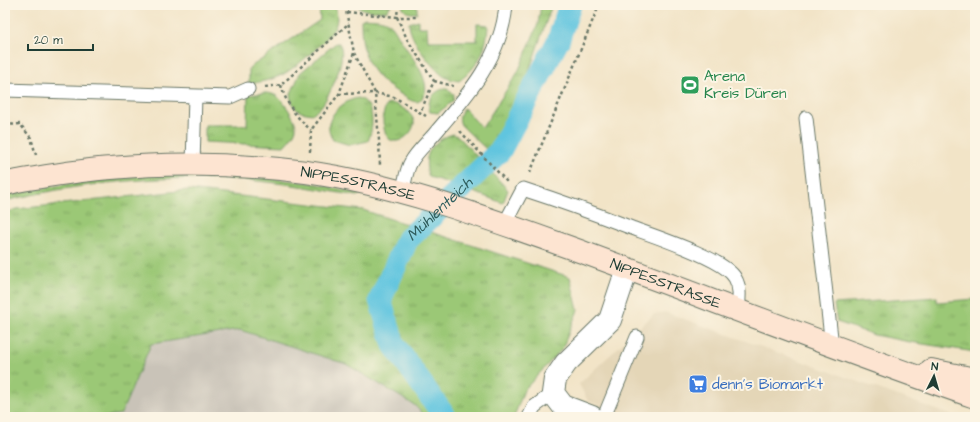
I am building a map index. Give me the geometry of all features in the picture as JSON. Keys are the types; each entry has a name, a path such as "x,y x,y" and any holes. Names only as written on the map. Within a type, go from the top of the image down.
{"street":[{"name":"NIPPESSTRASSE","path":"5,184 108,168 193,164 308,172 350,180 402,192 504,225 975,397"},
{"path":"592,417 563,406 553,393 555,379 566,363 610,320 627,269"},
{"name":"NIPPESSTRASSE","path":"854,354 975,379"}],"lane":[{"path":"402,192 410,163 463,101 494,53 505,14 506,5"},
{"path":"5,90 230,97 248,89"},
{"path":"193,164 195,96"},
{"path":"806,118 832,346"},
{"path":"504,225 523,189 594,213 686,248 727,268 735,277 739,291 738,310"},
{"path":"604,417 637,337"},
{"path":"529,417 534,407 553,393"}],"path":[{"path":"346,5 354,53 375,93 379,140"},
{"path":"398,5 397,17 407,39 434,81 420,113"},
{"path":"523,189 599,5"},
{"path":"347,12 397,17 418,17"},
{"path":"311,130 301,121 291,108 284,95 281,85 349,23"},
{"path":"308,172 311,130 339,94 354,53"},
{"path":"339,94 375,93 394,97 420,113 443,124"},
{"path":"5,125 20,124 31,138 43,177"},
{"path":"471,143 508,183"}],"shaded area":[{"path":"665,312 956,417 628,417 588,401 579,384 654,314"},
{"path":"240,330 346,364 414,405 426,417 105,417 121,413 151,344"}],"green space":[{"path":"319,5 335,5 336,8 336,24 326,39 288,72 270,80 249,84 249,68 320,20"},
{"path":"357,5 391,5 387,11 375,11 360,8"},
{"path":"402,5 417,5 417,13 410,13 404,10"},
{"path":"541,5 552,5 520,97 502,136 488,151 461,125 461,115 464,108 482,128 518,72 538,24"},
{"path":"365,18 383,20 391,25 417,64 425,81 426,89 424,96 418,102 408,99 389,86 380,79 374,71 365,54 363,44 361,20"},
{"path":"418,20 418,27 427,27 428,41 477,41 477,24 488,25 486,42 481,56 472,69 459,81 442,75 432,65 416,44 412,36 409,23"},
{"path":"336,43 339,43 342,57 333,86 320,108 312,114 301,112 293,105 290,96 300,73"},
{"path":"447,89 454,94 453,101 438,113 430,112 429,105 431,98 436,92"},
{"path":"264,93 272,94 281,100 287,107 296,125 293,135 284,146 205,142 205,125 247,125 248,95"},
{"path":"358,98 364,100 368,105 372,116 368,141 350,145 333,140 329,126 330,120 334,113 345,103"},
{"path":"390,103 407,111 414,121 411,131 402,140 391,140 387,136 383,125 383,116 387,104"},
{"path":"453,134 459,137 508,190 503,203 429,177 426,162 430,150 439,140"},
{"path":"168,174 242,175 318,184 361,194 357,196 294,185 251,180 180,178 73,187 5,201 5,196 66,184"},
{"path":"188,190 363,210 570,277 578,310 562,349 524,390 514,417 426,417 414,405 346,364 240,330 151,344 121,414 105,417 5,417 5,213 17,209"},
{"path":"937,297 937,302 975,299 975,352 874,335 837,322 834,304"}],"waterway":[{"name":"Mühlenteich","path":"445,417 394,345 380,300 407,240 500,151 558,41 570,5"}],"place":[{"name":"Arena Kreis Düren","path":"690,85"},
{"name":"denn's Biomarkt","path":"698,384"}]}
